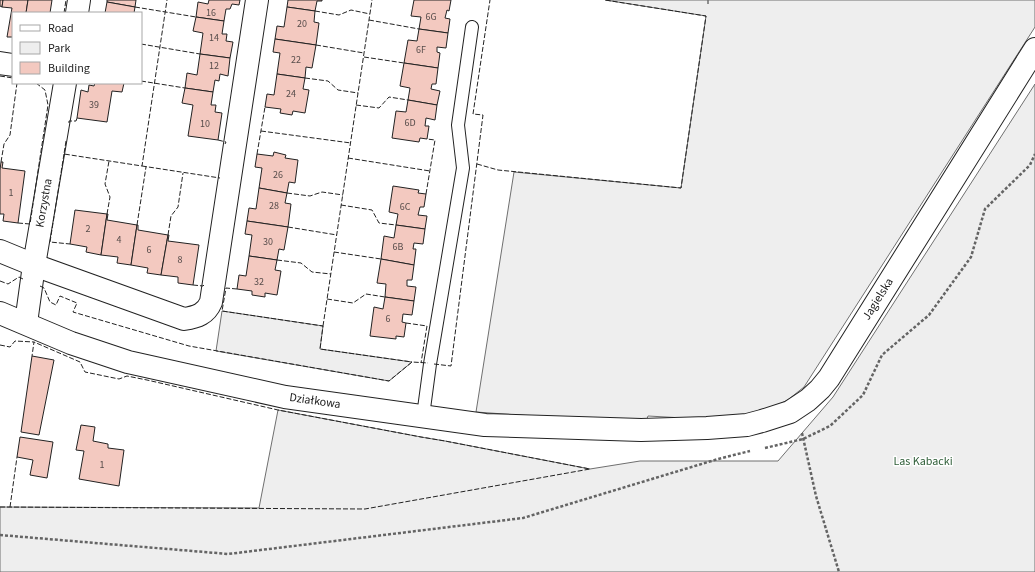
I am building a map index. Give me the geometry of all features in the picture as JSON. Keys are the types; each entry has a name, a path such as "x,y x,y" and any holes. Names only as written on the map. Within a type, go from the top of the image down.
{"street":[{"path":"77,12 79,0"},
{"path":"0,251 34,265 184,319 193,318 200,315 208,308 211,302 257,0"},
{"name":"Jagielska","path":"641,430 707,428 762,422 790,412 808,400 820,389 829,378 1035,49"},
{"path":"0,63 12,65"},
{"name":"Korzystna","path":"26,323 34,265 65,84"},
{"name":"Działkowa","path":"0,313 71,343 128,362 286,397 485,425 641,430"}],"lane":[{"path":"423,416 430,364 463,168 458,125 472,27"}],"path":[{"path":"764,448 803,439 830,426 863,395 882,355 929,315 971,257 985,209 1030,165 1035,154"},
{"path":"790,412 802,433 816,496 839,572"},
{"path":"0,535 228,554 523,518 718,459 757,450"}],"green space":[{"path":"605,0 1035,0 1035,27 804,387 789,399 768,411 720,420 648,416 645,424 476,412 514,172 681,188 706,16"},
{"name":"Las Kabacki","path":"1035,84 1035,572 0,572 0,507 259,508 278,410 590,469 640,461 778,461 833,397"},
{"path":"222,311 323,326 320,349 412,362 389,381 216,351"}],"building":[{"path":"0,0 3,0 2,7 0,6"},
{"path":"3,0 28,0 26,12 12,12 12,37 7,37 12,8 2,7"},
{"path":"28,0 52,0 50,12 26,12"},
{"path":"107,0 136,0 135,7 107,2"},
{"path":"209,0 240,0 239,5 232,4 230,9 226,9 224,21 196,17 198,2 208,4"},
{"path":"288,0 322,1 317,1 315,11 287,7"},
{"path":"414,0 451,0 449,11 447,10 445,18 450,19 448,33 419,29 421,17 411,16"},
{"path":"107,2 135,7 134,12 105,12"},
{"path":"287,7 315,11 314,22 319,23 316,45 275,39 277,26 284,27"},
{"path":"196,17 224,21 222,34 227,34 226,41 233,42 230,58 200,54 203,33 193,31"},
{"path":"419,29 448,33 446,48 437,47 437,52 440,53 438,68 404,63 408,40 417,41"},
{"path":"275,39 316,45 312,68 306,67 305,78 277,74 280,53 273,52"},
{"path":"200,54 230,58 228,76 220,74 219,81 215,80 213,92 185,88 187,73 197,75"},
{"path":"404,63 438,68 436,84 432,84 431,89 440,91 437,105 408,100 410,88 400,86"},
{"path":"277,74 305,78 303,89 309,90 305,113 293,111 292,115 280,113 281,109 265,107 267,94 274,95"},
{"path":"95,84 124,84 122,92 112,91 107,122 77,118 81,90 88,92 89,85 94,86"},
{"path":"185,88 213,92 211,105 216,105 215,112 222,113 218,140 188,136 193,105 182,103"},
{"path":"408,100 437,105 435,120 426,118 425,126 429,126 427,139 420,138 419,142 392,138 396,111 406,112"},
{"path":"274,152 286,155 285,158 298,160 295,183 289,182 287,193 259,188 262,168 255,167 257,154 273,156"},
{"path":"1,162 3,162 2,168 25,171 18,223 3,221 4,214 0,214"},
{"path":"393,186 419,190 418,193 426,194 424,207 420,207 418,215 427,216 425,229 396,225 398,214 389,212"},
{"path":"259,188 287,193 285,203 291,204 288,227 247,221 249,208 256,209"},
{"path":"75,210 107,214 101,255 86,252 87,247 70,244"},
{"path":"107,214 107,220 137,225 131,265 117,263 118,257 101,255"},
{"path":"247,221 288,227 284,250 279,249 277,260 249,256 252,235 245,234"},
{"path":"137,225 138,230 168,235 161,275 147,273 148,268 131,265"},
{"path":"396,225 425,229 423,244 414,243 413,249 416,249 414,265 381,259 384,236 394,238"},
{"path":"168,235 168,241 199,245 193,285 178,283 178,277 161,275"},
{"path":"249,256 277,260 275,270 281,271 277,295 265,293 265,297 252,295 252,291 237,289 239,275 246,276"},
{"path":"381,259 414,265 412,280 407,280 407,286 416,287 414,301 385,297 386,284 377,283"},
{"path":"385,297 414,301 412,315 403,314 402,322 406,323 404,337 396,336 396,339 370,336 374,307 383,309"},
{"path":"32,356 54,360 39,435 21,432"},
{"path":"81,425 95,427 93,441 108,444 108,448 124,450 119,486 79,479 84,451 76,450"},
{"path":"20,437 53,442 47,478 30,475 33,460 17,457"}],"fence":[{"path":"64,12 66,0"},
{"path":"66,141 64,154 142,166 167,0"},
{"path":"323,326 372,0"},
{"path":"434,364 451,366 483,115 473,114 490,0"},
{"path":"477,164 498,170 681,188 706,16 605,0"},
{"path":"135,7 196,17"},
{"path":"315,11 339,15 351,10 370,14"},
{"path":"369,20 419,29"},
{"path":"142,44 200,54"},
{"path":"316,45 364,53"},
{"path":"364,57 404,63"},
{"path":"0,76 12,78"},
{"path":"305,78 328,81 338,90 358,93"},
{"path":"142,81 185,88"},
{"path":"1,162 4,144 10,135 17,84"},
{"path":"18,223 30,224 48,105 45,90 37,84"},
{"path":"356,105 379,108 389,97 408,100"},
{"path":"257,154 265,107"},
{"path":"69,123 69,121 76,121 77,118"},
{"path":"261,131 351,143"},
{"path":"426,194 435,140 427,139"},
{"path":"218,140 226,142 225,144"},
{"path":"64,154 50,242 70,244"},
{"path":"348,158 430,171"},
{"path":"107,214 110,197 105,184 109,161"},
{"path":"142,166 220,178"},
{"path":"137,225 146,167"},
{"path":"168,235 171,216 178,207 183,173"},
{"path":"287,193 310,196 322,192 343,195"},
{"path":"341,205 372,210 379,223 396,225"},
{"path":"288,227 337,235"},
{"path":"334,252 381,259"},
{"path":"277,260 301,263 312,272 331,274"},
{"path":"0,281 8,284 19,277 23,279"},
{"path":"193,285 204,285"},
{"path":"40,286 44,288 50,302 56,305 60,296 77,303 73,312 189,346 389,381 412,362 428,363"},
{"path":"237,289 226,288 222,311 323,326 320,349 412,362"},
{"path":"327,299 353,303 366,294 385,297"},
{"path":"406,323 427,326 421,363"},
{"path":"0,345 10,347 15,341 34,342 32,356"},
{"path":"0,507 365,509 590,469 278,410 127,376 119,379 85,372 80,362 34,342"},
{"path":"10,507 17,457"}]}
